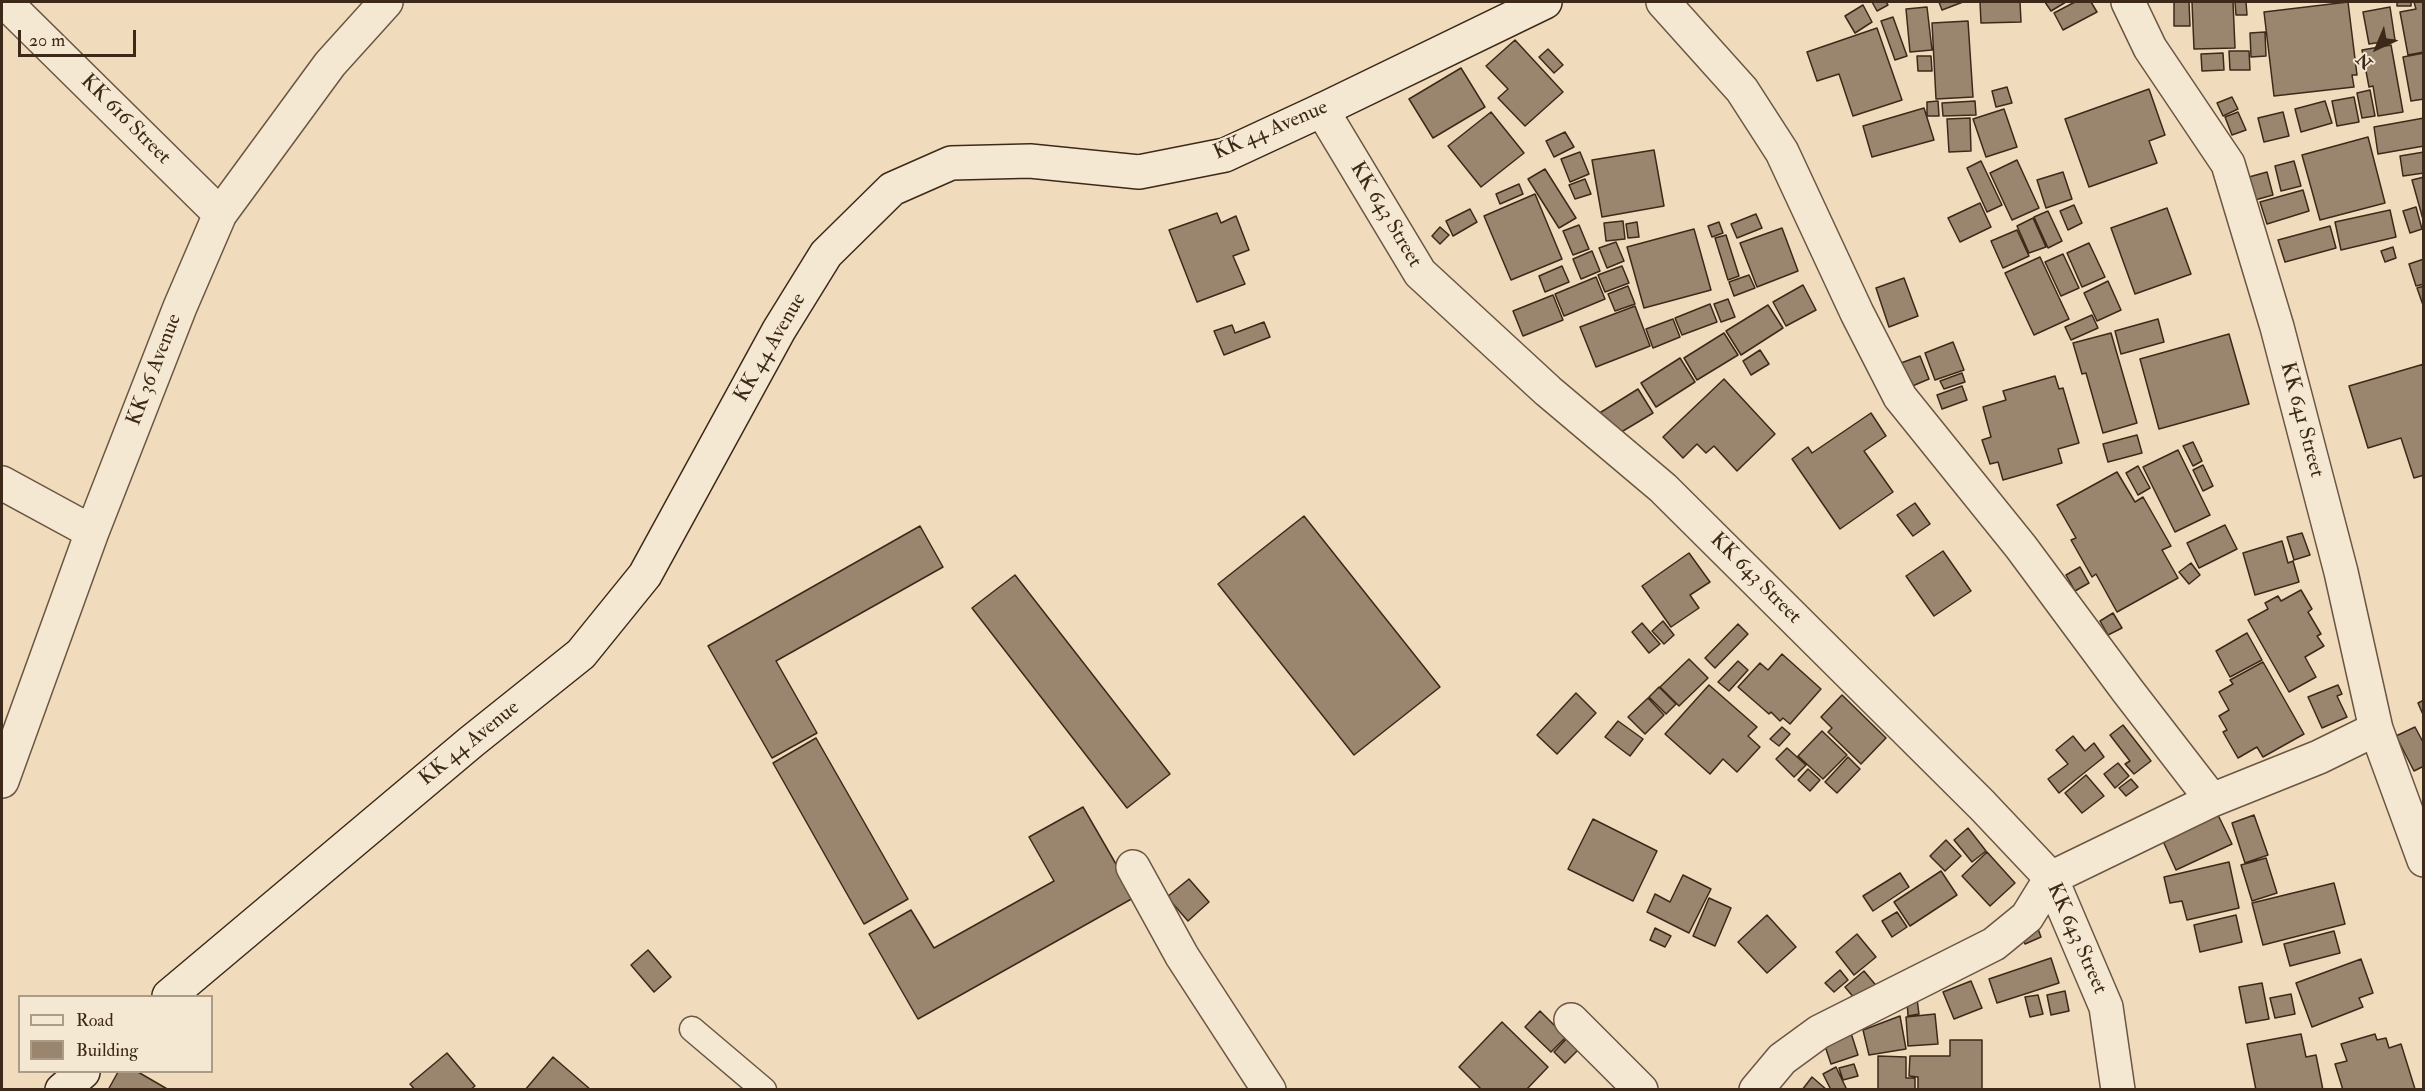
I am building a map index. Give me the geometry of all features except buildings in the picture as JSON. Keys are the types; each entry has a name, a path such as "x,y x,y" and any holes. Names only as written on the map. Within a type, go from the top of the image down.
{"street":[{"name":"KK 616 Street","path":"4,2 220,214"},
{"name":"KK 36 Avenue","path":"2,781 92,532 180,307 220,214 330,64 386,2"},
{"name":"KK 44 Avenue","path":"170,995 471,742 581,654 645,575 778,330 826,254 892,189 951,163 1030,161 1139,172 1225,155 1545,2"},
{"path":"1663,2 1742,90 1782,152 1857,313 1900,397 2021,547 2212,800"},
{"name":"KK 641 Street","path":"2128,2 2150,48 2228,164 2277,327 2338,560 2376,729 2424,860"},
{"name":"KK 643 Street","path":"1322,110 1420,273 1548,391 1664,488 1982,805 2051,878 2106,1007 2118,1089"},
{"path":"2,483 92,532"},
{"path":"1756,1089 1782,1059 1819,1032 1994,944 2028,917 2051,878 2212,800 2319,757 2376,729"},
{"path":"1133,867 1182,956 1269,1089"},
{"path":"1571,1020 1641,1089"},
{"path":"62,1089 81,1073"}],"lane":[{"path":"692,1029 764,1089"}]}
